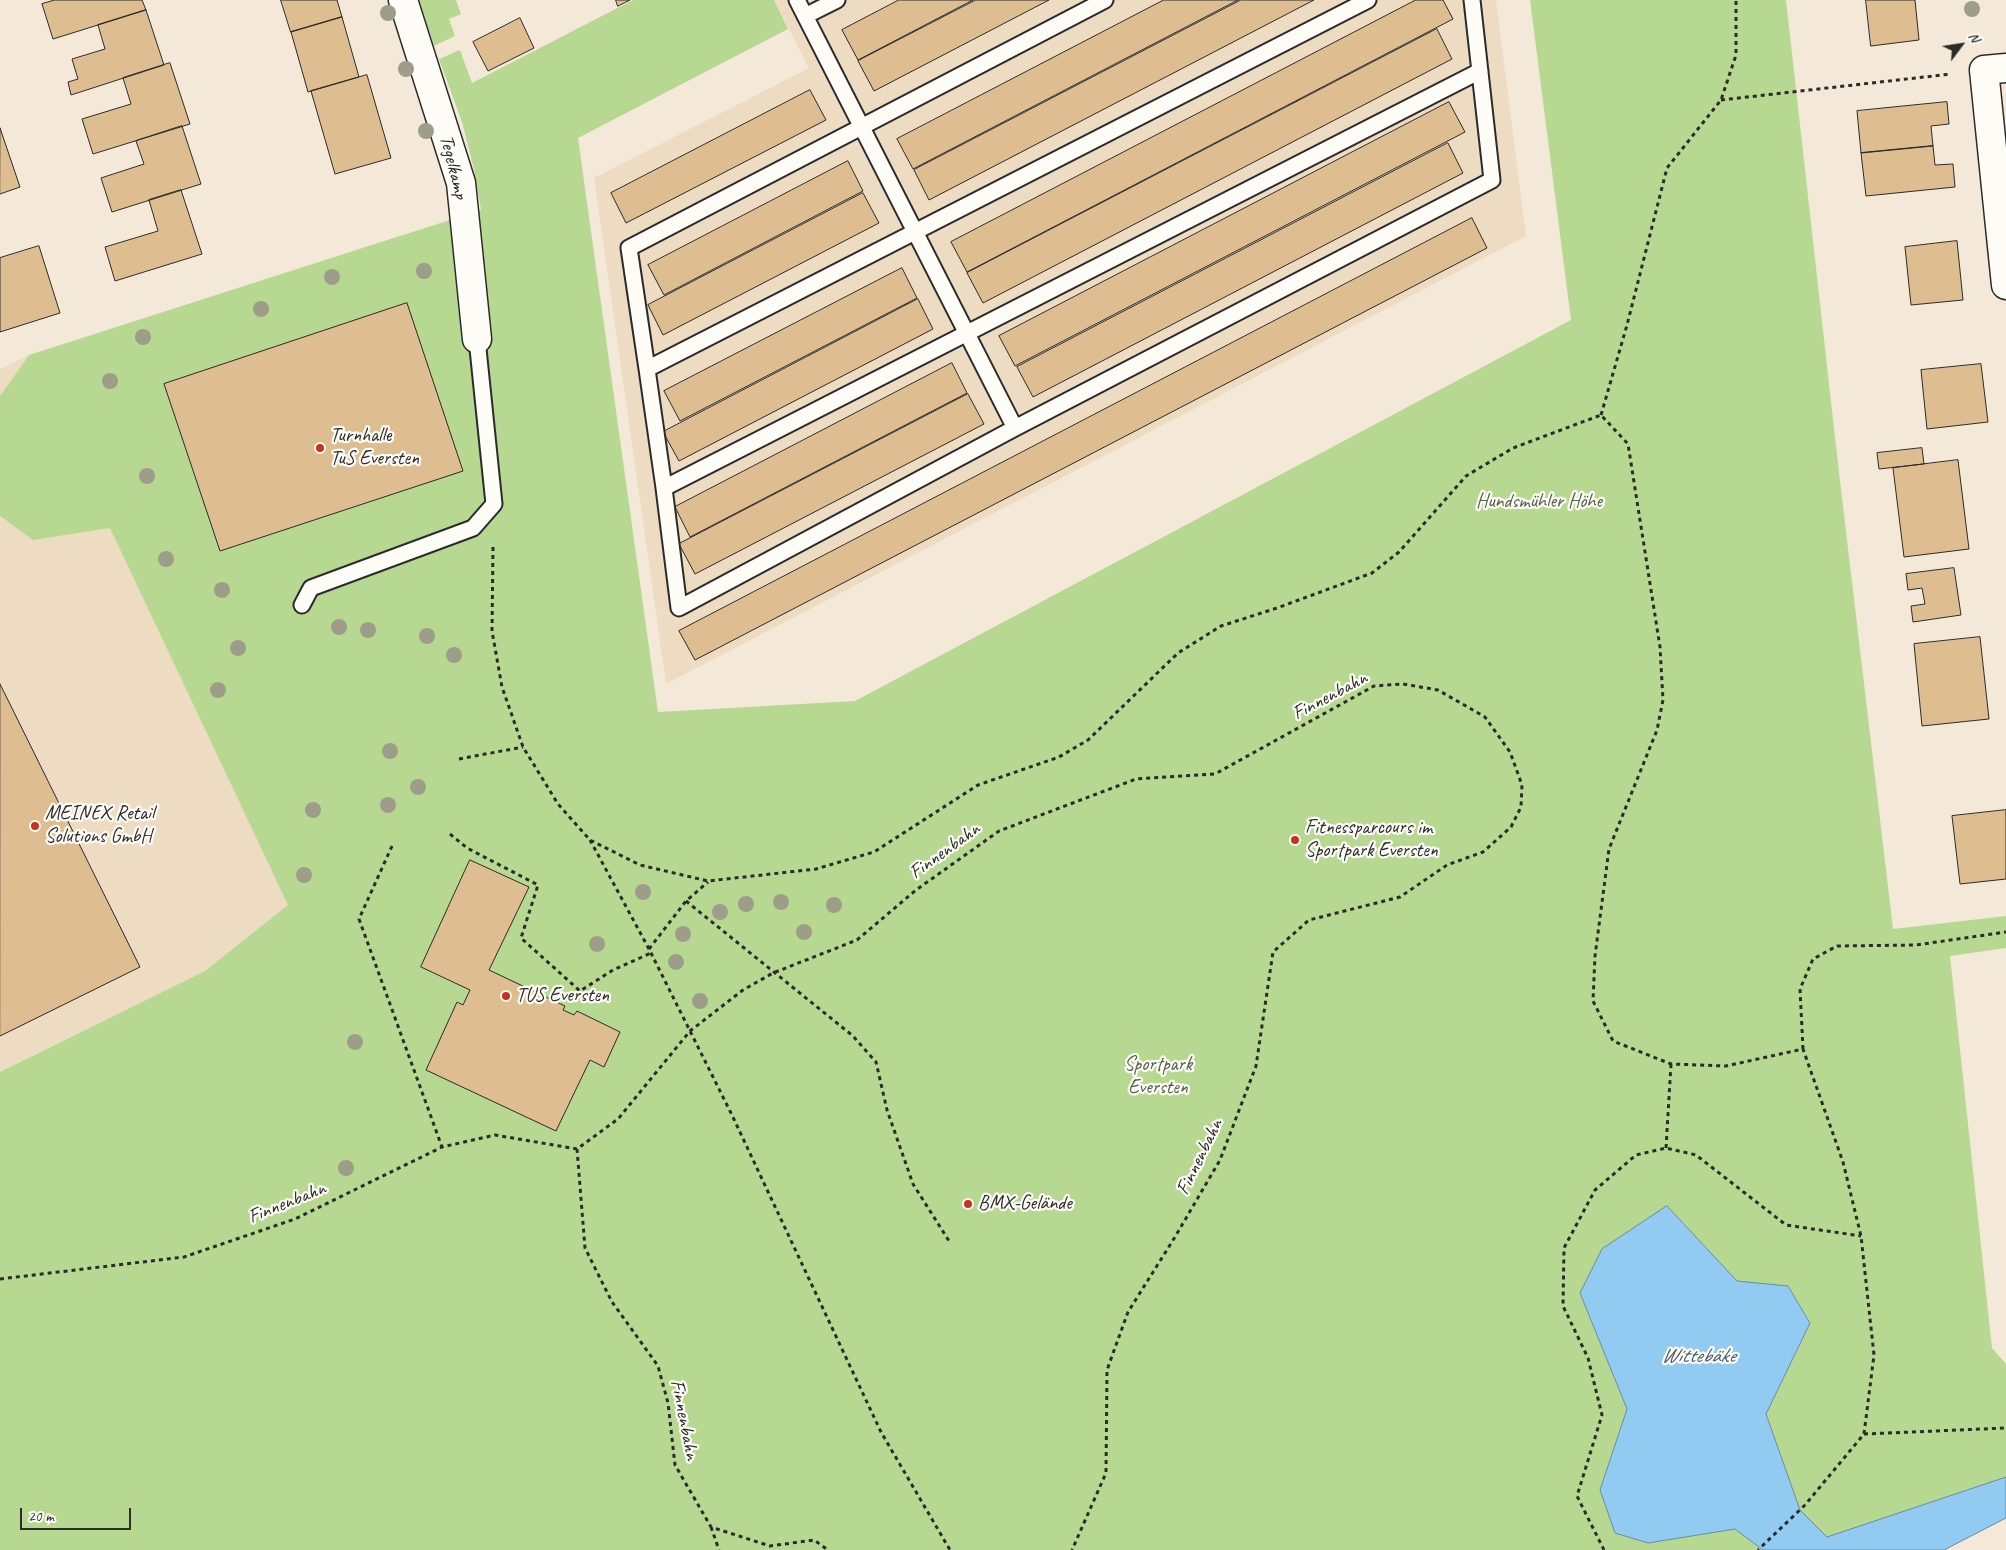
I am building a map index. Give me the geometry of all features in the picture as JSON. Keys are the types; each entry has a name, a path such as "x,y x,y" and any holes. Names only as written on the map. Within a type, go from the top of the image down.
{"street":[{"name":"Tegelkamp","path":"403,0 461,184 477,339"},
{"path":"1995,69 2006,284"}],"lane":[{"path":"797,0 1015,428"},
{"path":"805,16 837,0"},
{"path":"1105,0 629,248 648,369 679,608 1015,428 1492,180 1472,0"},
{"path":"648,369 1368,0"},
{"path":"664,488 1480,71"},
{"path":"302,605 311,588 473,528 494,504 477,339"}],"path":[{"path":"1601,415 1627,325 1667,168 1720,100 1736,55 1736,0"},
{"path":"1720,100 1995,69"},
{"path":"590,840 640,866 708,881 816,869 874,852 978,785 1058,758 1088,740 1178,654 1221,626 1277,608 1372,573 1399,552 1466,476 1513,448 1601,415"},
{"path":"1601,415 1628,444 1660,647 1663,700 1657,730 1609,849 1595,956 1593,1001 1613,1041 1670,1064 1726,1066 1803,1049"},
{"path":"494,504 492,631 502,687 523,747 558,804 590,840 649,949 731,1113 881,1432 950,1550"},
{"name":"Finnenbahn","path":"0,1279 184,1257 295,1219 442,1147 495,1135 576,1149 618,1119 690,1032 743,990 773,973 857,940 916,890 999,830 1136,779 1215,774 1374,686 1403,684 1438,690 1485,717 1510,752 1522,784 1521,807 1511,827 1483,852 1448,865 1400,898 1309,920 1273,952 1256,1066 1220,1160 1128,1312 1107,1370 1106,1473 1072,1550"},
{"path":"459,759 523,747"},
{"path":"450,834 467,848 538,885 522,938 580,991 613,970 651,953"},
{"path":"392,846 360,919 442,1147"},
{"path":"649,949 686,901 708,881"},
{"path":"686,901 853,1036 876,1062 887,1110 913,1184 949,1241"},
{"path":"1758,1550 1805,1505 1864,1434 1874,1355 1861,1236 1843,1162 1803,1049 1800,989 1813,959 1837,946 1916,945 2006,932"},
{"path":"1666,1148 1670,1064"},
{"path":"1604,1550 1577,1496 1602,1415 1588,1358 1563,1306 1564,1248 1595,1190 1636,1155 1666,1148 1696,1155 1786,1225 1861,1236"},
{"name":"Finnenbahn","path":"576,1149 584,1248 612,1302 658,1366 668,1403 675,1465 711,1527 719,1550"},
{"path":"1864,1434 2006,1428"},
{"path":"711,1527 770,1546 814,1540 828,1550"}],"shaded area":[{"path":"774,0 1496,0 1526,236 666,684 594,178 809,68"},
{"path":"29,355 0,396 0,369"},
{"path":"0,516 33,539 110,527 289,905 205,971 0,1072"}],"green space":[{"path":"419,0 456,0 461,14 449,19 455,36 434,46"},
{"name":"Sportpark Eversten","path":"633,0 774,0 788,29 578,138 658,712 855,701 1571,320 1530,0 1786,0 1893,929 2006,916 2006,948 1950,956 1992,1348 2006,1364 2006,1477 1827,1537 1800,1510 1766,1414 1810,1322 1788,1286 1737,1281 1667,1206 1580,1293 1627,1409 1600,1490 1648,1543 1735,1529 1763,1550 0,1550 0,1072 205,971 288,905 110,528 33,540 0,516 0,396 29,355 481,210 474,169 462,122 439,59 460,50 472,83"}],"water":[{"name":"Wittebäke","path":"1667,1206 1737,1281 1788,1286 1810,1323 1766,1414 1800,1510 1827,1537 2006,1477 2006,1518 1944,1550 1763,1550 1735,1529 1648,1543 1615,1533 1600,1490 1627,1409 1580,1293 1602,1249"}],"building":[{"path":"55,0 142,0 146,10 53,39 42,4"},
{"path":"281,0 337,0 342,17 291,32"},
{"path":"616,0 630,0 618,6"},
{"path":"899,0 973,0 858,60 842,30"},
{"path":"976,0 1049,0 874,91 858,61"},
{"path":"1164,0 1238,0 913,169 897,139"},
{"path":"1241,0 1314,0 929,200 914,170"},
{"path":"1416,0 1443,0 1453,19 967,272 951,242"},
{"path":"1866,0 1915,0 1919,40 1871,46"},
{"path":"146,10 164,65 71,95 68,82 78,79 72,59 105,49 98,25"},
{"path":"342,17 359,77 308,92 291,32"},
{"path":"520,18 534,48 488,71 473,42"},
{"path":"1437,29 1452,59 983,303 967,273"},
{"path":"170,63 190,124 93,154 82,119 131,104 123,78"},
{"path":"367,75 391,158 335,174 311,91"},
{"path":"810,90 826,120 626,223 611,193"},
{"path":"1449,102 1465,132 1015,366 999,336"},
{"path":"1947,102 1949,124 1931,126 1933,146 1861,153 1857,111"},
{"path":"182,126 201,184 112,212 101,178 144,164 136,141"},
{"path":"0,128 20,187 0,194"},
{"path":"1448,143 1463,173 1033,397 1017,367"},
{"path":"1933,146 1935,165 1953,164 1955,187 1866,196 1861,153"},
{"path":"848,161 863,191 664,295 648,265"},
{"path":"181,190 202,254 115,281 105,247 158,231 149,200"},
{"path":"863,193 879,223 663,335 648,305"},
{"path":"1472,218 1487,248 695,660 679,631"},
{"path":"1957,241 1963,300 1911,305 1905,247"},
{"path":"39,246 60,313 0,332 0,258"},
{"path":"902,268 917,298 680,421 664,391"},
{"path":"918,299 933,329 679,461 663,432"},
{"name":"Turnhalle TuS Eversten","path":"407,303 463,471 220,551 164,384"},
{"path":"952,363 967,393 690,537 675,507"},
{"path":"1981,364 1988,422 1927,429 1921,370"},
{"path":"968,394 984,424 695,574 679,544"},
{"path":"1922,448 1924,464 1879,469 1877,453"},
{"path":"1958,460 1969,549 1904,557 1893,468"},
{"path":"1954,568 1961,615 1913,622 1911,606 1925,604 1922,588 1908,590 1906,574"},
{"path":"1980,637 1989,719 1922,726 1914,644"},
{"name":"MEINEX Retail Solutions GmbH","path":"0,684 140,967 0,1036"},
{"path":"2006,810 2006,879 1960,884 1952,816"},
{"name":"TUS Eversten","path":"470,860 529,887 489,970 565,1006 563,1010 574,1015 577,1011 620,1032 604,1067 590,1060 556,1131 426,1070 457,1002 463,1005 470,990 421,967"}],"place":[{"name":"Turnhalle TuS Eversten","path":"320,448"},
{"name":"MEINEX Retail Solutions GmbH","path":"35,826"},
{"name":"Fitnessparcours im Sportpark Eversten","path":"1295,840"},
{"name":"TUS Eversten","path":"506,996"},
{"name":"BMX-Gelände","path":"968,1204"}],"park label":[{"name":"Hundsmühler Höhe","path":"1539,502"}]}
